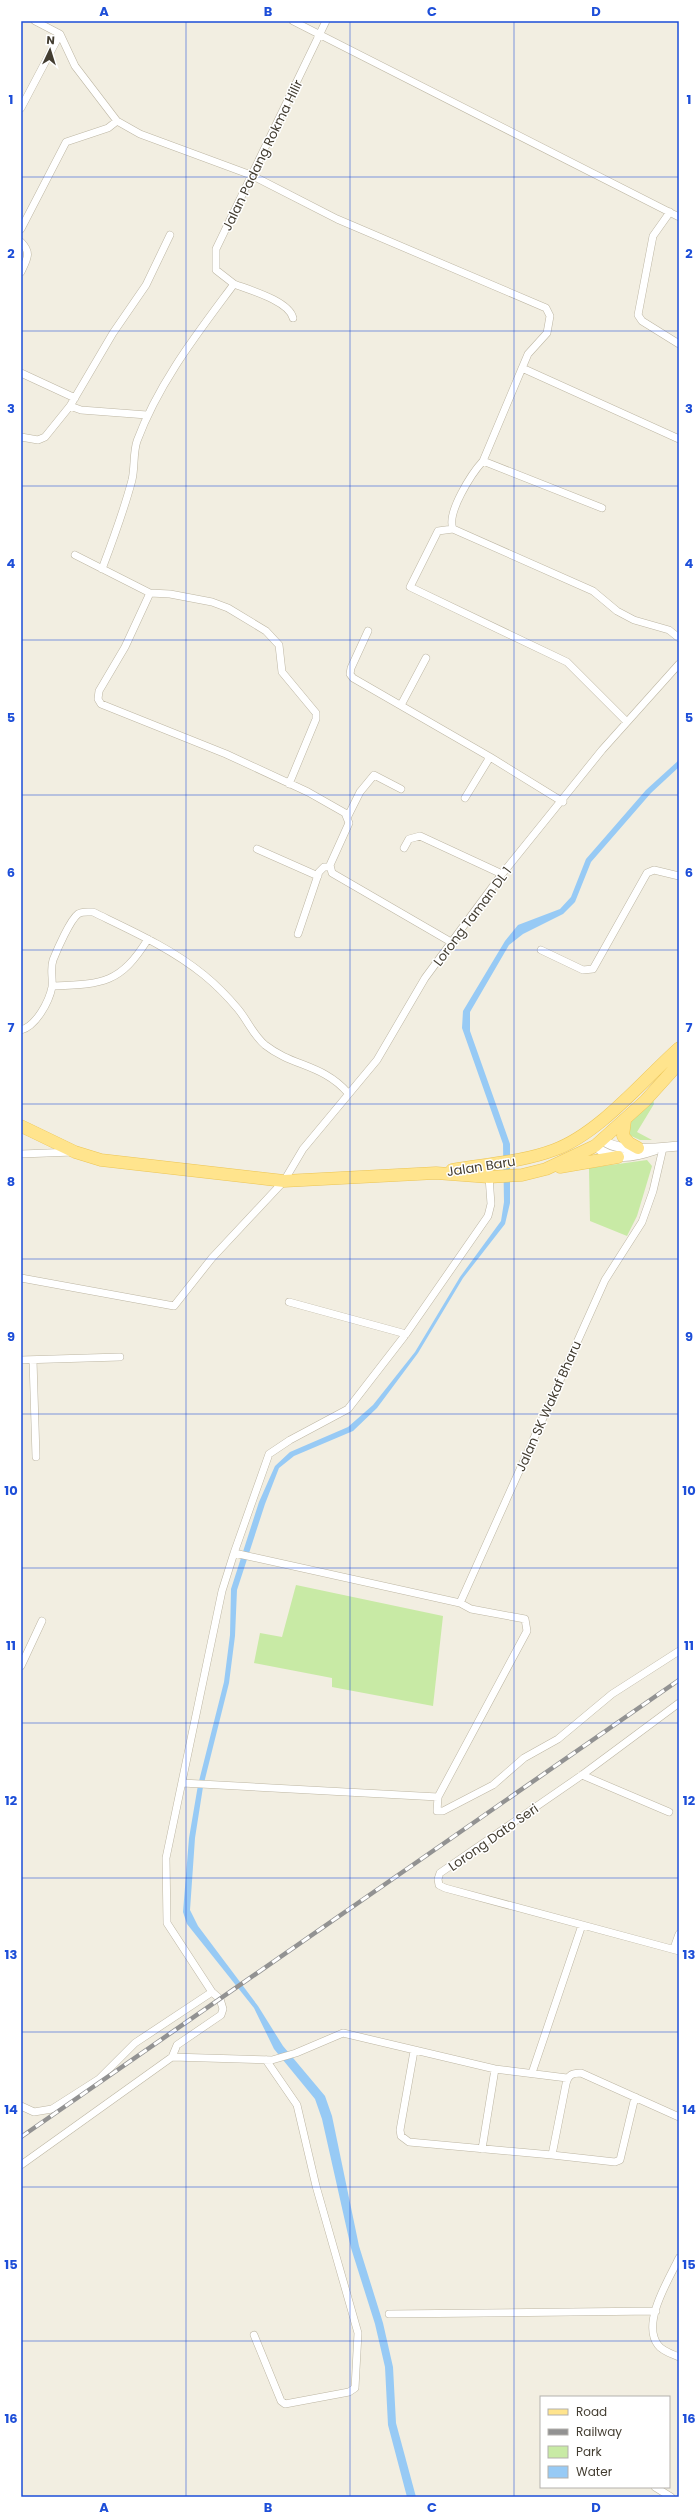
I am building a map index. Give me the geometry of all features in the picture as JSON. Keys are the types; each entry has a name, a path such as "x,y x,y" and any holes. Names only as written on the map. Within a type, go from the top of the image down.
{"main road":[{"name":"Jalan Baru","path":"436,1173 518,1160 542,1154 570,1143 610,1113 679,1048"},
{"name":"Jalan Baru","path":"436,1173 489,1177 522,1175 546,1169 597,1141 625,1120 673,1070 679,1059"},
{"path":"570,1143 597,1141 610,1113"},
{"path":"625,1120 624,1136 628,1143 638,1148"},
{"path":"21,1126 75,1152 128,1164 284,1181 436,1173"},
{"path":"546,1169 618,1158"}],"street":[{"path":"35,21 60,34 75,66 117,121 140,134 251,175 337,219 546,308 550,316 547,333 533,347 522,368 483,461 471,474 452,516 453,529"},
{"path":"293,21 679,217"},
{"name":"Jalan Padang Rokma Hilir","path":"234,284 220,275 216,270 216,249 326,21"},
{"path":"21,108 60,34"},
{"path":"21,229 66,142 108,128 117,121"},
{"path":"670,212 653,236 638,315 642,321 679,344"},
{"path":"21,437 38,440 45,437 70,406 146,285 170,235"},
{"path":"21,242 28,249 29,255 21,272"},
{"path":"102,569 129,492 136,464 136,443 147,415 166,378 234,284 282,304 291,311 293,318"},
{"path":"522,368 679,439"},
{"path":"21,373 75,398"},
{"path":"70,406 81,410 147,415"},
{"path":"483,461 602,508"},
{"path":"627,722 567,662 410,587 438,531 453,529 593,591 617,611 634,620 669,630 679,638"},
{"path":"74,555 150,593 170,594 212,602 228,608 266,631 275,640 279,645 282,672 316,712 316,719 289,784"},
{"path":"150,593 125,647 99,691 98,700 101,704 226,754 289,784 348,816"},
{"path":"368,631 350,674 353,678 490,756 563,802"},
{"path":"400,705 426,658"},
{"name":"Lorong Taman DL 1","path":"21,1278 174,1306 212,1258 284,1181 303,1149 348,1093 377,1060 425,978 502,874 563,802 627,722 679,664"},
{"path":"465,798 490,756"},
{"path":"330,867 349,823 348,816 360,792 374,775 401,789"},
{"path":"404,848 413,836 420,836 502,874"},
{"path":"257,849 318,876"},
{"path":"298,934 318,876 324,867 330,867"},
{"path":"330,867 335,876 451,942"},
{"path":"542,950 583,970 593,969 647,873 654,870 679,876"},
{"path":"21,1030 30,1027 45,1004 52,986 51,972 53,960 72,920 78,914 92,912 148,938 203,974 238,1009 252,1031 265,1045 284,1057 323,1072 338,1081 348,1093"},
{"path":"52,986 101,981 121,974 134,961 148,938"},
{"path":"597,1141 620,1148 663,1148 679,1146"},
{"path":"597,1141 601,1151 618,1158 639,1155 663,1148"},
{"name":"Jalan SK Wakaf Bharu","path":"460,1602 605,1280 642,1222 653,1191 663,1148"},
{"path":"21,1154 50,1155 75,1152"},
{"path":"21,2165 172,2057 177,2045 221,2015 223,2009 220,1999 212,1992 167,1923 166,1858 222,1591 237,1553 270,1454 290,1440 348,1409 406,1334 488,1216 491,1204 489,1177"},
{"path":"289,1302 406,1334"},
{"path":"21,1360 120,1357"},
{"path":"33,1360 36,1457"},
{"path":"237,1553 460,1602 472,1609 525,1618 527,1631 438,1797 437,1811 443,1811 493,1785 524,1758 558,1739 612,1694 679,1651"},
{"path":"21,1666 42,1621"},
{"name":"Lorong Dato Seri","path":"676,1949 445,1888 439,1885 438,1879 440,1873 582,1775 679,1703"},
{"path":"582,1775 669,1812"},
{"path":"182,1783 438,1797"},
{"path":"532,2073 582,1925"},
{"path":"676,1949 679,1934"},
{"path":"21,2106 34,2112 52,2109 99,2079 135,2043 212,1992"},
{"path":"172,2057 269,2060 296,2053 343,2033 495,2069 568,2078"},
{"path":"414,2051 401,2136 409,2142 615,2162 620,2160 635,2097"},
{"path":"254,2336 281,2401 285,2404 349,2392 356,2388 358,2333 316,2186 297,2105 269,2060"},
{"path":"482,2149 495,2069"},
{"path":"552,2155 568,2078 574,2073 581,2073 679,2117"},
{"path":"679,2258 652,2320 654,2336 658,2345 679,2357"},
{"path":"389,2314 656,2311"},
{"path":"656,2488 671,2497"}],"green space":[{"path":"653,1099 654,1104 637,1132 652,1140 640,1140 629,1135 630,1122"},
{"path":"647,1160 652,1166 637,1216 627,1236 590,1221 589,1168"},
{"path":"296,1585 443,1616 433,1706 332,1687 332,1678 254,1663 260,1633 282,1637"}],"water":[{"path":"679,760 679,767 651,793 591,862 575,902 563,914 523,934 509,945 470,1012 470,1031 510,1144 510,1203 505,1224 463,1278 418,1353 377,1408 353,1431 294,1456 279,1468 265,1504 237,1590 235,1636 229,1683 203,1787 195,1838 190,1910 198,1926 258,2006 283,2046 325,2096 332,2116 359,2246 383,2323 393,2367 396,2423 416,2497 407,2497 388,2425 385,2367 375,2324 351,2248 322,2119 315,2099 274,2049 254,2008 187,1924 183,1912 189,1838 198,1785 224,1682 230,1635 231,1589 259,1502 275,1466 290,1452 348,1427 373,1405 415,1352 460,1277 501,1221 504,1202 503,1144 462,1028 463,1011 505,941 518,925 560,909 571,897 586,859 646,790"}],"railway":[{"path":"21,2137 679,1680"}]}
